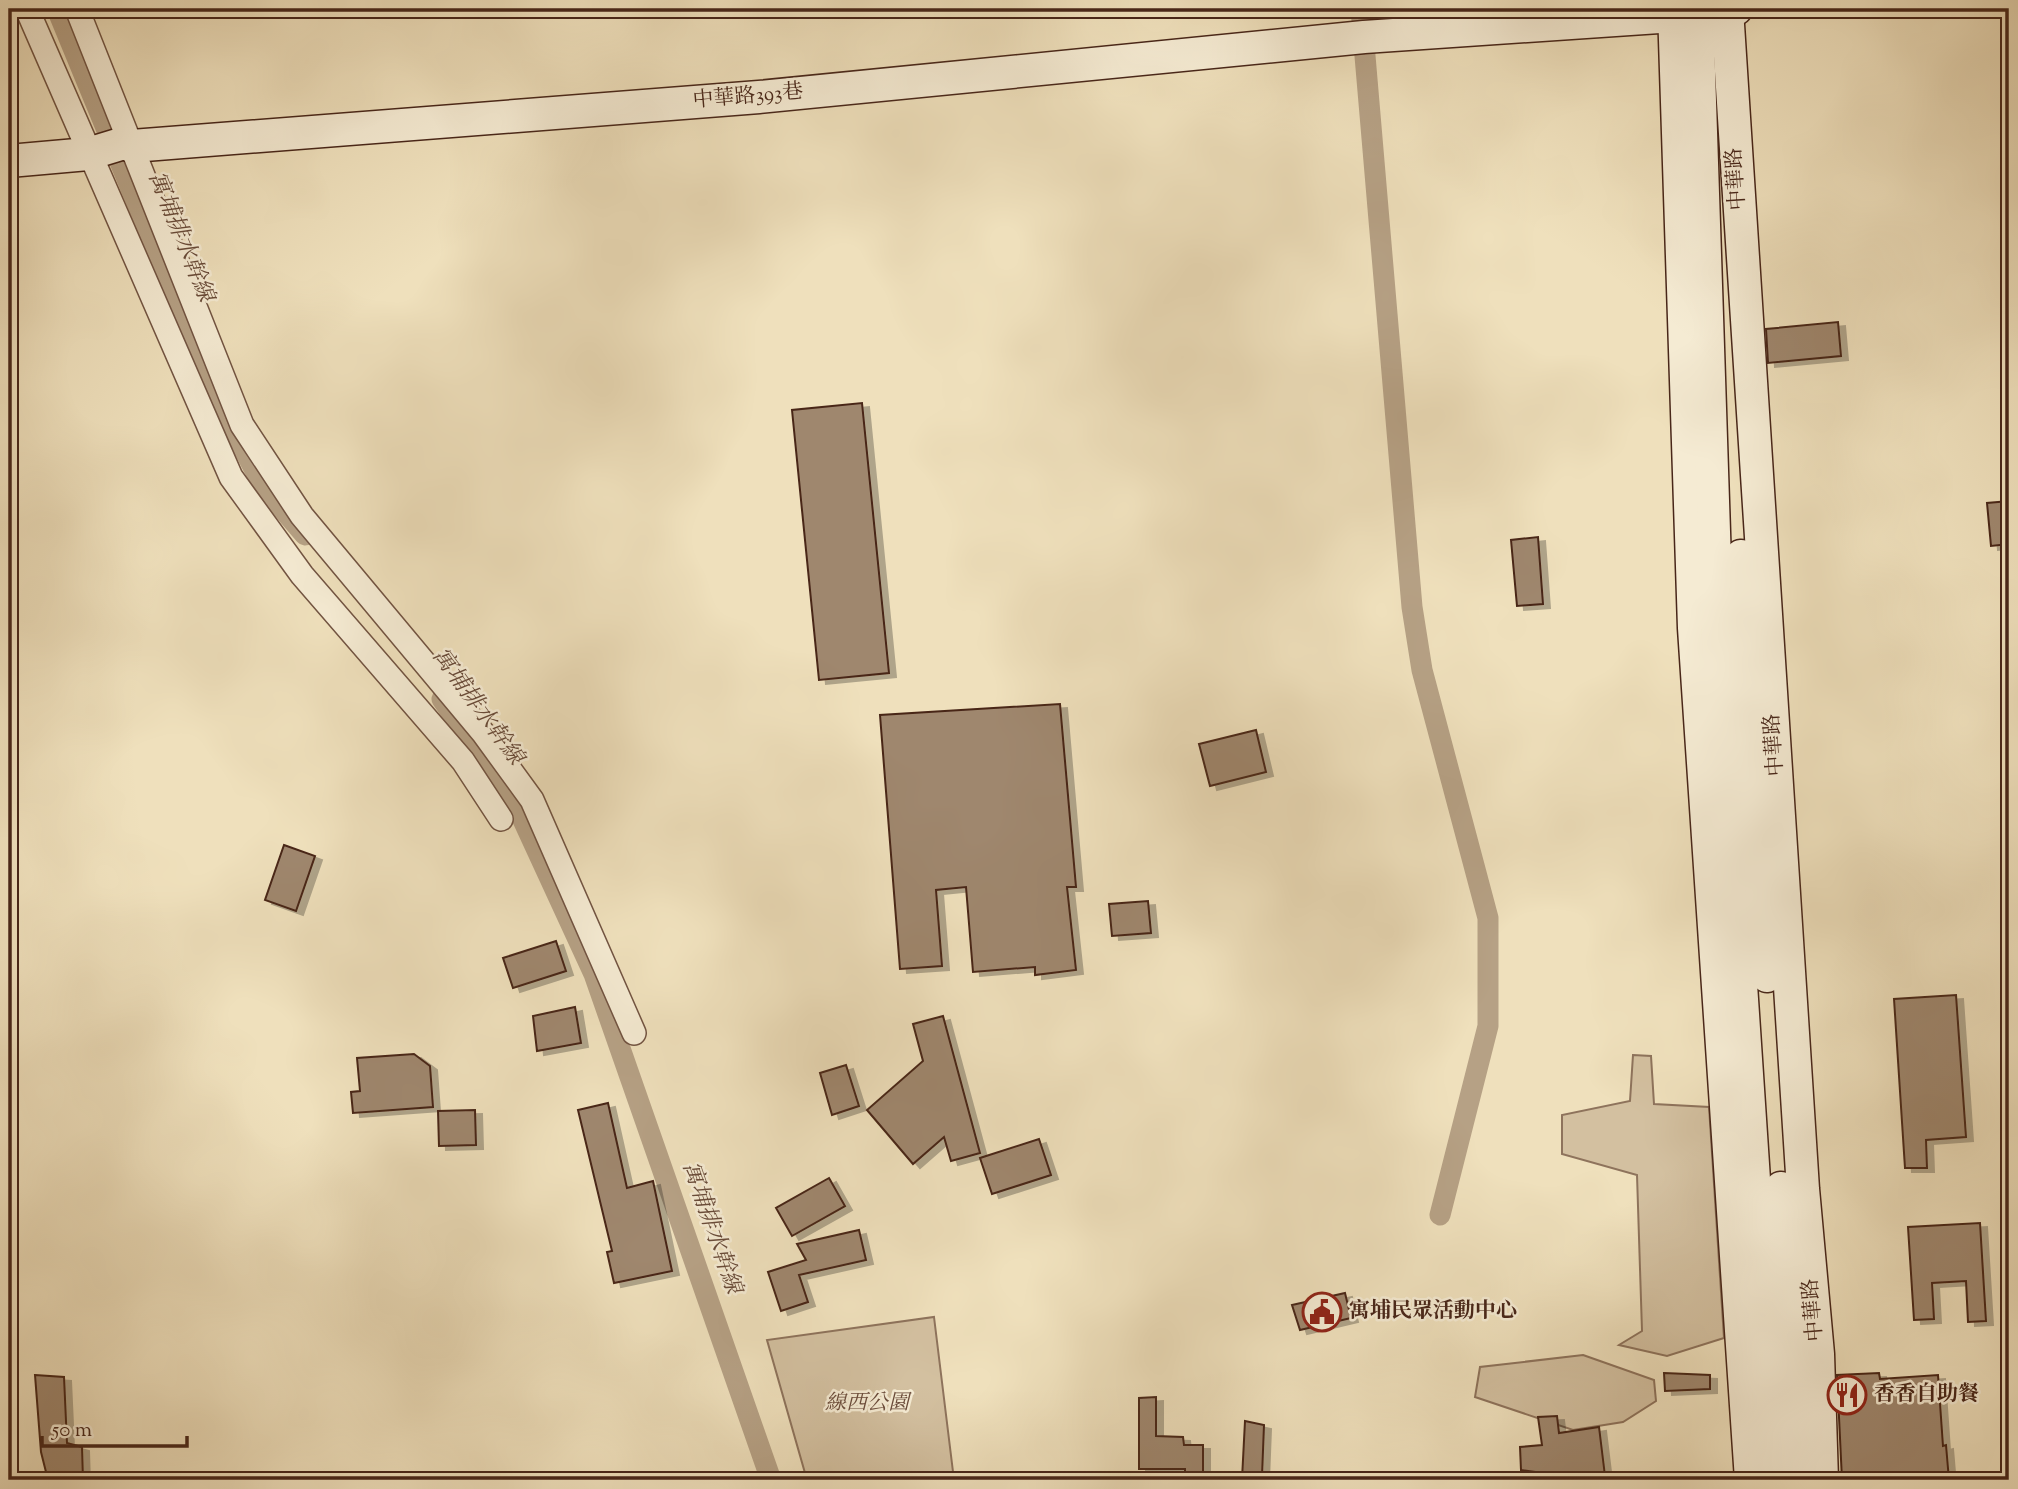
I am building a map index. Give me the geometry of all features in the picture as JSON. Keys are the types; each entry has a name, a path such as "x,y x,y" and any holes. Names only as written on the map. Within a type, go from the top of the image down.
{"main road":[{"name":"中華路393巷","path":"9,161 88,154 128,145 759,97 1372,36 1706,11"},
{"path":"1706,11 1694,628 1751,1480"},
{"name":"中華路","path":"1706,11 1717,624 1774,1480"},
{"name":"中華路","path":"1706,11 1801,1480"},
{"name":"中華路","path":"1706,11 1818,1354 1822,1480"}],"street":[{"path":"27,9 231,477 302,575 463,761 501,819"},
{"path":"77,9 128,145 242,425 302,516 475,723 532,800 634,1033"}],"green space":[{"path":"1633,1055 1651,1056 1654,1104 1709,1107 1724,1338 1667,1356 1619,1345 1642,1331 1637,1175 1562,1154 1562,1115 1630,1101"},
{"name":"線西公園","path":"934,1317 954,1480 807,1480 767,1340"},
{"path":"1583,1355 1654,1380 1656,1401 1623,1422 1573,1430 1475,1397 1480,1367"}],"building":[{"path":"1838,322 1841,356 1768,363 1766,329"},
{"path":"862,403 889,673 819,680 792,410"},
{"path":"2009,501 2009,544 1991,546 1987,503"},
{"path":"1538,537 1543,604 1517,606 1511,540"},
{"path":"1060,704 1076,887 1067,887 1076,970 1035,975 1035,967 973,972 966,887 936,890 942,966 900,969 880,715"},
{"path":"1256,730 1266,772 1210,786 1199,744"},
{"path":"284,845 315,856 296,911 265,900"},
{"path":"1148,901 1151,933 1112,936 1109,904"},
{"path":"556,941 566,971 513,988 503,958"},
{"path":"1956,995 1966,1137 1926,1140 1927,1168 1905,1168 1894,999"},
{"path":"575,1007 581,1043 537,1051 533,1016"},
{"path":"943,1016 980,1153 951,1161 944,1137 913,1164 867,1110 923,1061 913,1024"},
{"path":"414,1054 430,1066 433,1107 353,1113 351,1092 360,1091 357,1058"},
{"path":"846,1065 859,1106 832,1115 820,1073"},
{"path":"608,1103 627,1188 653,1181 672,1271 614,1283 607,1252 612,1251 578,1110"},
{"path":"475,1110 476,1145 439,1146 438,1111"},
{"path":"1039,1139 1051,1175 992,1194 980,1158"},
{"path":"829,1178 845,1206 792,1236 776,1208"},
{"path":"1980,1223 1986,1321 1968,1322 1966,1281 1932,1283 1934,1319 1914,1320 1908,1227"},
{"path":"859,1230 866,1260 799,1275 808,1302 781,1311 768,1272 806,1260 797,1244"},
{"name":"寓埔民眾活動中心","path":"1345,1293 1351,1318 1300,1330 1292,1305"},
{"path":"1664,1373 1710,1375 1710,1389 1665,1391"},
{"path":"1879,1373 1880,1379 1938,1375 1943,1446 1946,1445 1949,1480 1842,1480 1837,1375"},
{"path":"35,1375 64,1377 67,1443 82,1447 83,1480 48,1480 41,1452"},
{"path":"1156,1397 1156,1436 1183,1437 1184,1445 1203,1445 1203,1480 1185,1480 1185,1469 1139,1469 1139,1398"},
{"path":"1557,1416 1559,1433 1599,1427 1605,1476 1579,1478 1521,1470 1520,1447 1542,1445 1538,1417"},
{"path":"1245,1421 1264,1425 1262,1476 1242,1479"}],"waterway":[{"name":"寓埔排水幹線","path":"57,9 216,395 263,486 305,535"},
{"path":"1361,9 1412,607 1422,670 1488,918 1488,1026 1440,1215"},
{"name":"寓埔排水幹線","path":"442,699 518,809 594,974 771,1480"}],"place":[{"name":"寓埔民眾活動中心","path":"1322,1312"},
{"name":"香香自助餐","path":"1847,1395"}]}
